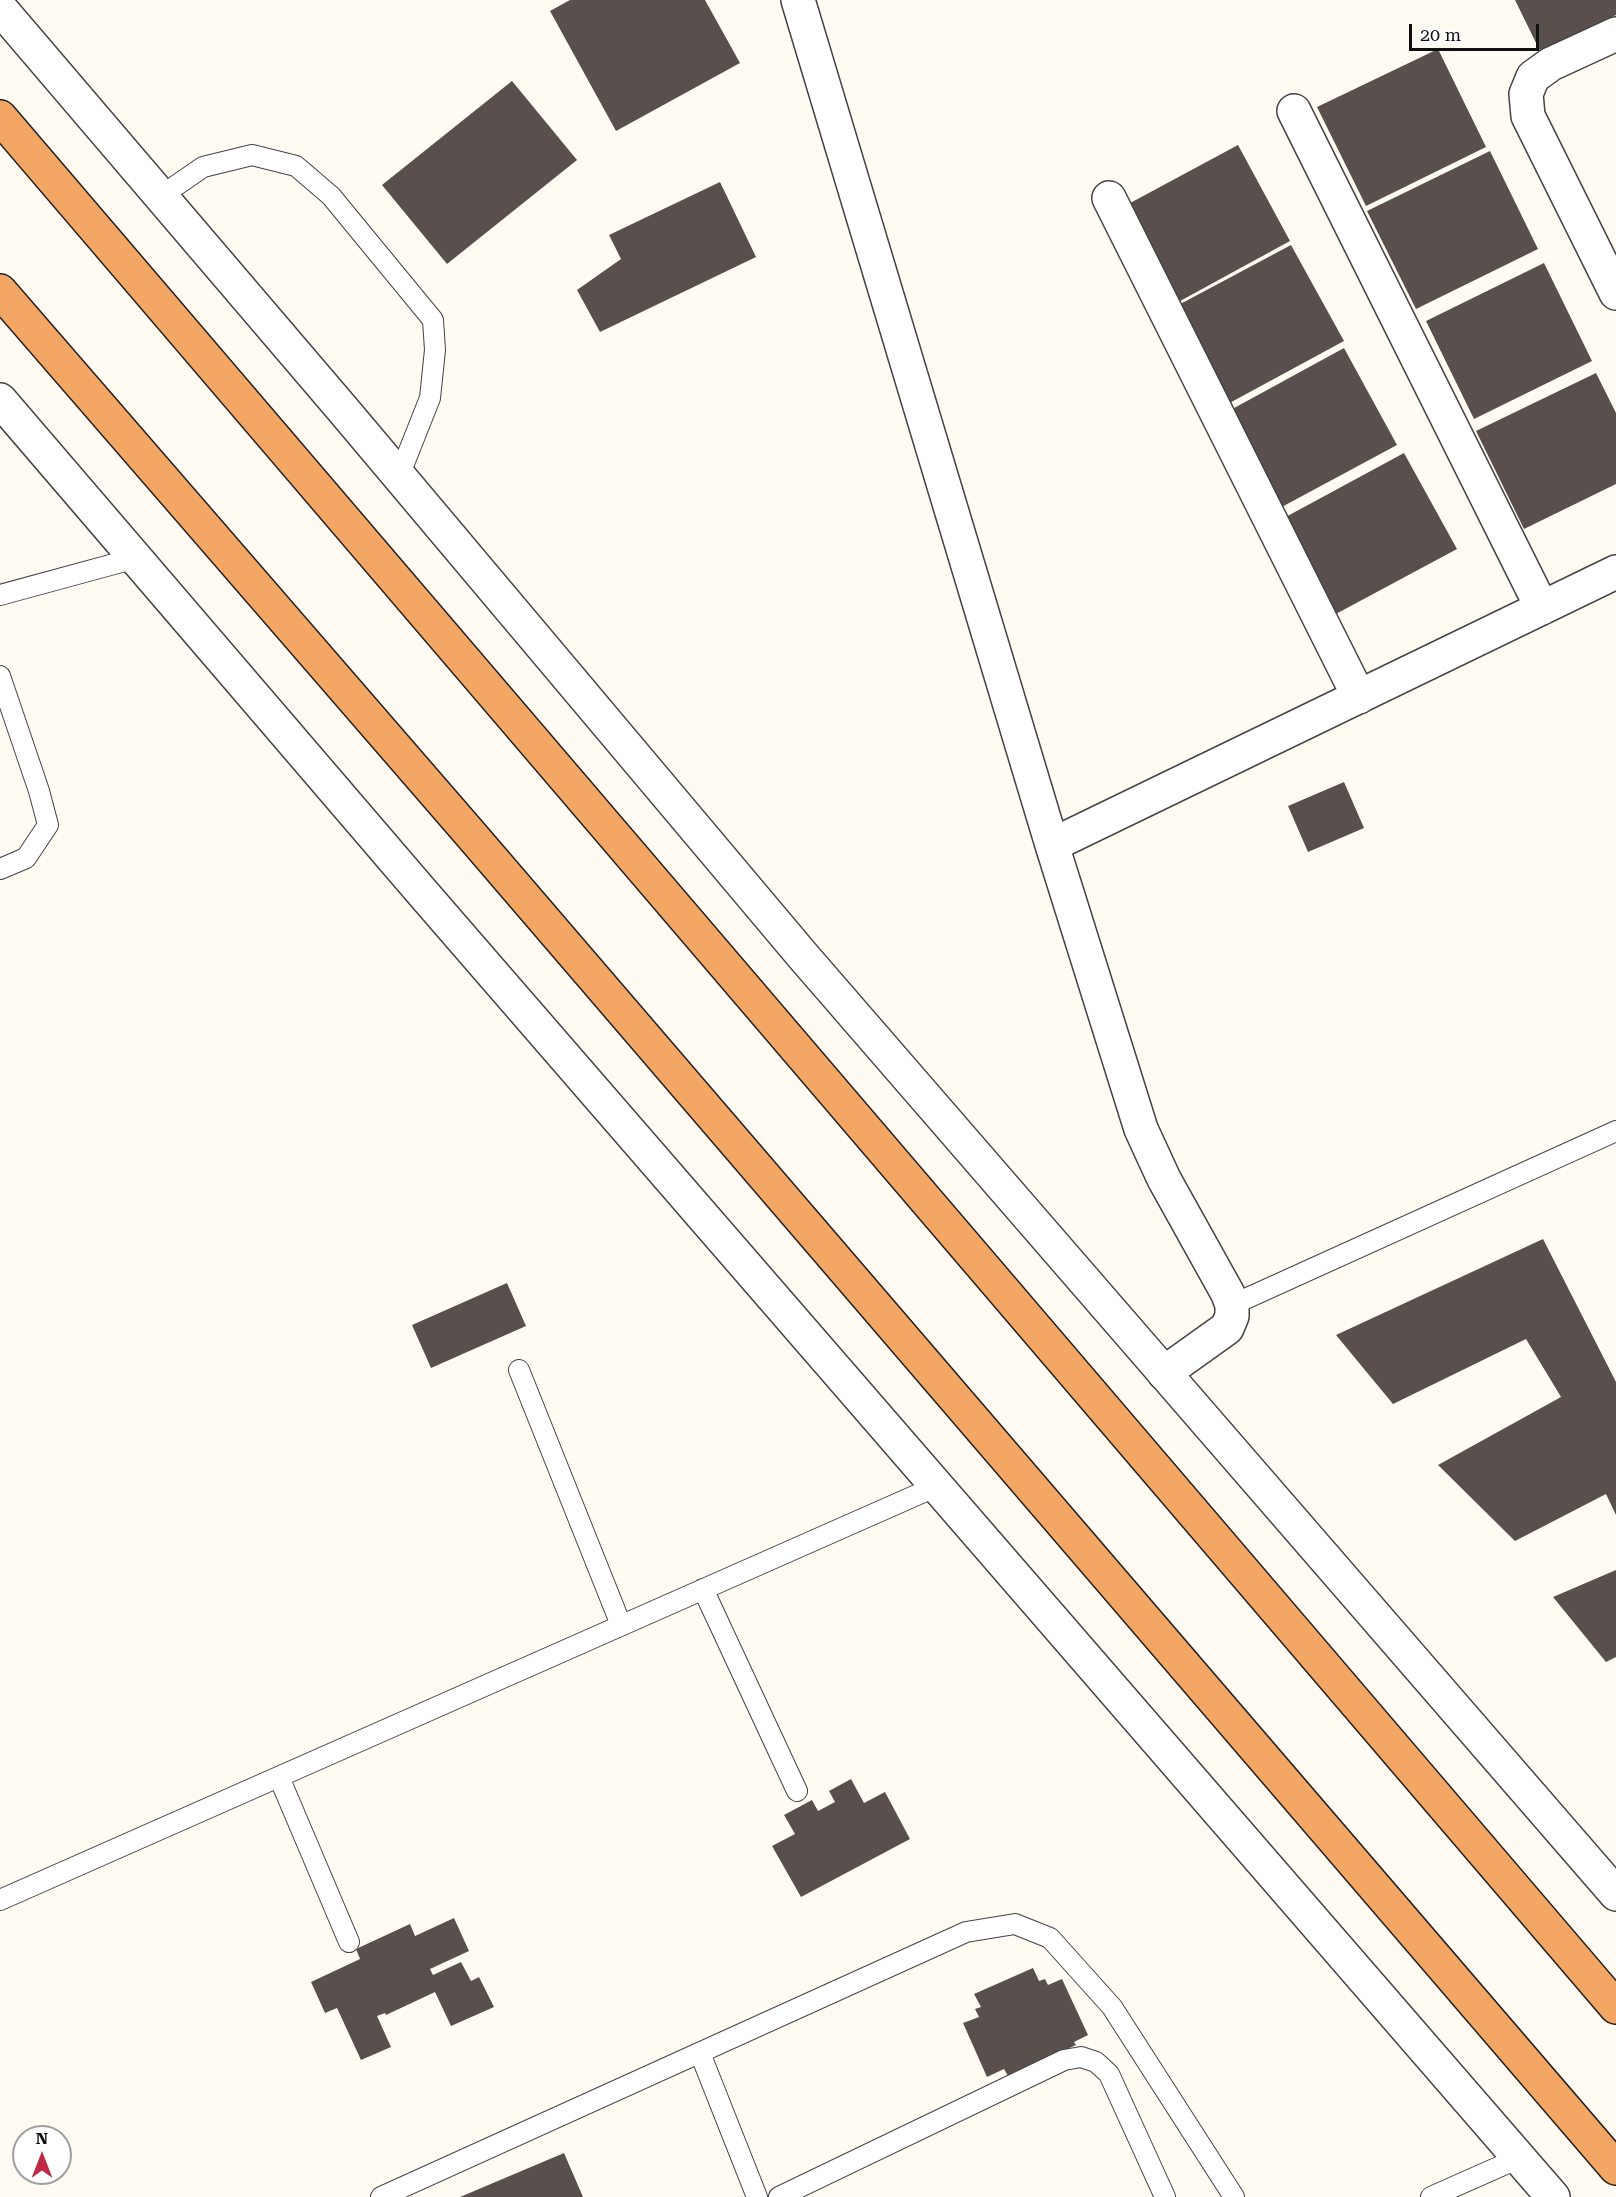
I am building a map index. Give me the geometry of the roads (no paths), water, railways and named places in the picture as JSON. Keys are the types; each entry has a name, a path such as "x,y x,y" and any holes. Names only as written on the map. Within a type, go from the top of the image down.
{"highway":[{"path":"0,117 1616,2007"},
{"path":"0,291 1616,2168"}],"street":[{"path":"798,0 1052,845 1141,1129 1164,1179 1232,1305 1232,1316 1227,1328 1164,1373"},
{"path":"0,8 399,476 803,956 1616,1894"},
{"path":"1616,34 1551,64 1533,77 1526,94 1528,116 1616,293"},
{"path":"1294,111 1542,608"},
{"path":"1109,198 1359,697"},
{"path":"0,400 421,891 1553,2197"},
{"path":"1052,845 1616,572"}],"lane":[{"path":"161,196 203,167 252,155 296,166 331,196 433,320 435,350 430,398 399,476"},
{"path":"0,596 136,558"},
{"path":"0,676 39,791 48,825 26,858 0,868"},
{"path":"1232,1305 1616,1131"},
{"path":"519,1370 621,1625"},
{"path":"0,1900 937,1486"},
{"path":"703,1589 797,1791"},
{"path":"279,1777 349,1942"},
{"path":"381,2197 966,1932 1015,1924 1050,1938 1112,2007 1234,2197"},
{"path":"700,2053 757,2197"},
{"path":"779,2197 1064,2060 1081,2057 1096,2062 1109,2074 1165,2197"},
{"path":"1431,2197 1519,2158"}]}
